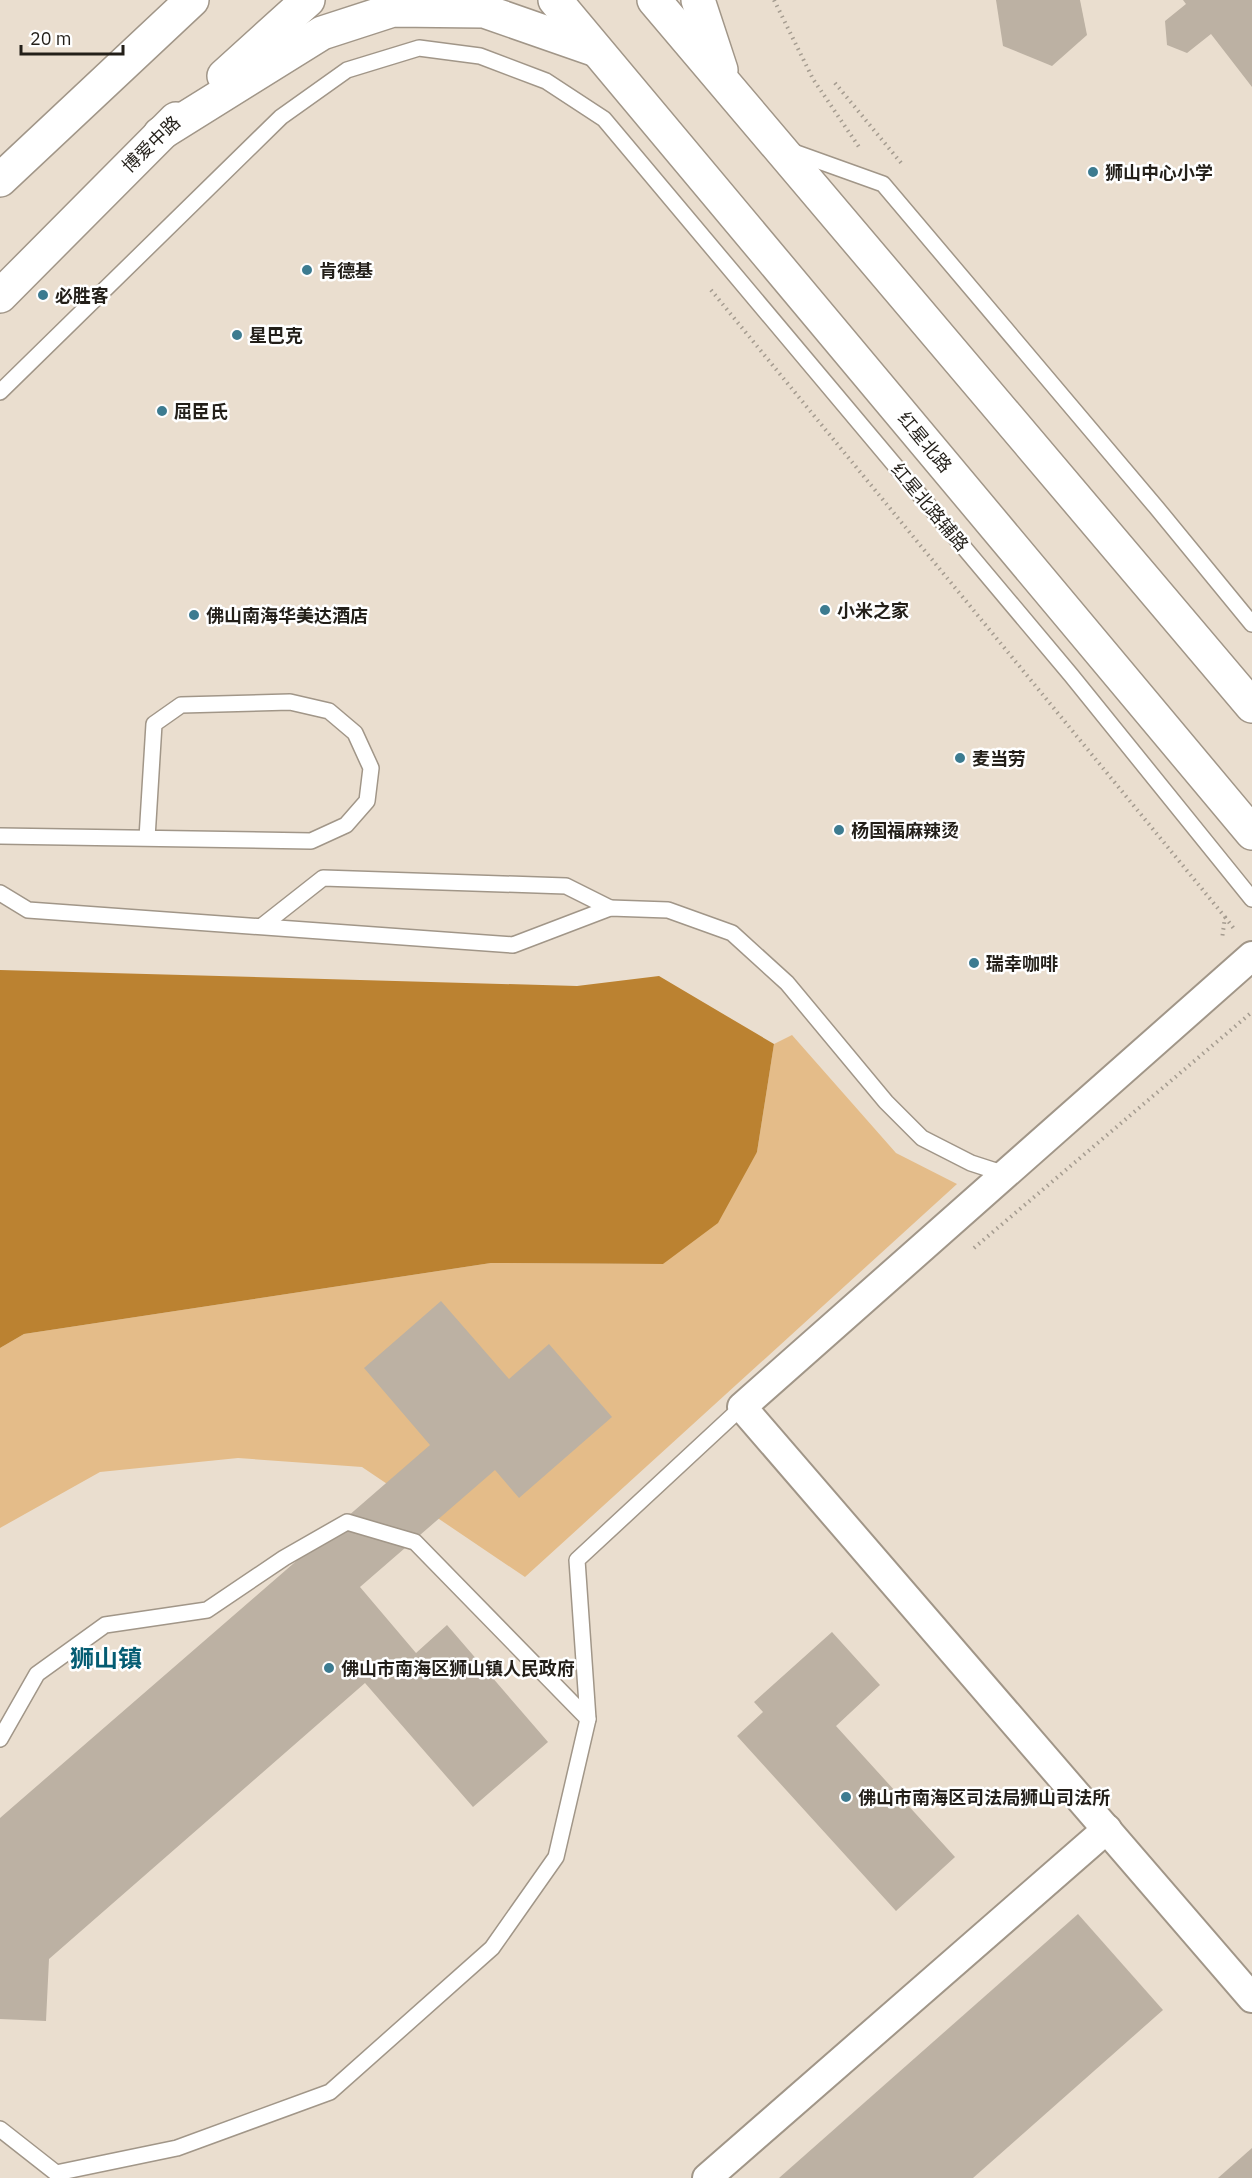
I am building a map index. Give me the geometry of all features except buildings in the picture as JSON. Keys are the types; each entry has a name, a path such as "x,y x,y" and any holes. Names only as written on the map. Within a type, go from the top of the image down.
{"main road":[{"path":"0,180 192,0"},
{"name":"博爱中路","path":"0,296 160,134 308,0"},
{"name":"红星北路","path":"555,0 1252,833"},
{"path":"654,0 1252,706"},
{"path":"698,0 726,86"},
{"path":"160,134 322,33 393,10 484,10 597,50"}],"street":[{"path":"1252,956 742,1407 1252,1998"},
{"path":"707,2178 1107,1829"}],"lane":[{"name":"红星北路辅路","path":"0,392 282,117 347,70 419,48 480,56 546,81 604,119 1071,675 1252,899"},
{"path":"775,145 883,184 1149,498 1252,624"},
{"path":"0,836 311,841 346,825 367,801 371,768 355,733 329,711 290,702 181,705 154,724 147,838"},
{"path":"262,927 323,878 566,886 609,908"},
{"path":"0,893 28,910 513,945 609,908 668,910 732,933 787,983 886,1102 922,1138 971,1163 1005,1174"},
{"path":"0,2129 56,2172 177,2148 330,2092 492,1948 556,1857 588,1719 577,1560 742,1407"},
{"path":"0,1739 37,1674 105,1625 207,1610 284,1558 347,1522 415,1542 588,1719"}],"path":[{"path":"774,0 813,79 883,184"},
{"path":"706,284 1225,917 1221,940"},
{"path":"973,1249 1252,1012"}],"shaded area":[{"path":"0,970 577,986 659,976 774,1044 757,1152 718,1223 663,1264 491,1263 24,1334 0,1348"},
{"path":"792,1035 896,1153 957,1184 525,1577 362,1467 238,1458 100,1472 0,1528 0,1348 24,1334 491,1263 663,1264 757,1152 774,1044"}],"place":[{"name":"狮山中心小学","path":"1093,172"},
{"name":"肯德基","path":"307,270"},
{"name":"必胜客","path":"43,295"},
{"name":"星巴克","path":"237,335"},
{"name":"屈臣氏","path":"162,411"},
{"name":"小米之家","path":"825,610"},
{"name":"佛山南海华美达酒店","path":"194,615"},
{"name":"麦当劳","path":"960,758"},
{"name":"杨国福麻辣烫","path":"839,830"},
{"name":"瑞幸咖啡","path":"974,963"},
{"name":"佛山市南海区狮山镇人民政府","path":"329,1668"},
{"name":"佛山市南海区司法局狮山司法所","path":"846,1797"}],"district":[{"name":"狮山镇","path":"106,1658"}]}
